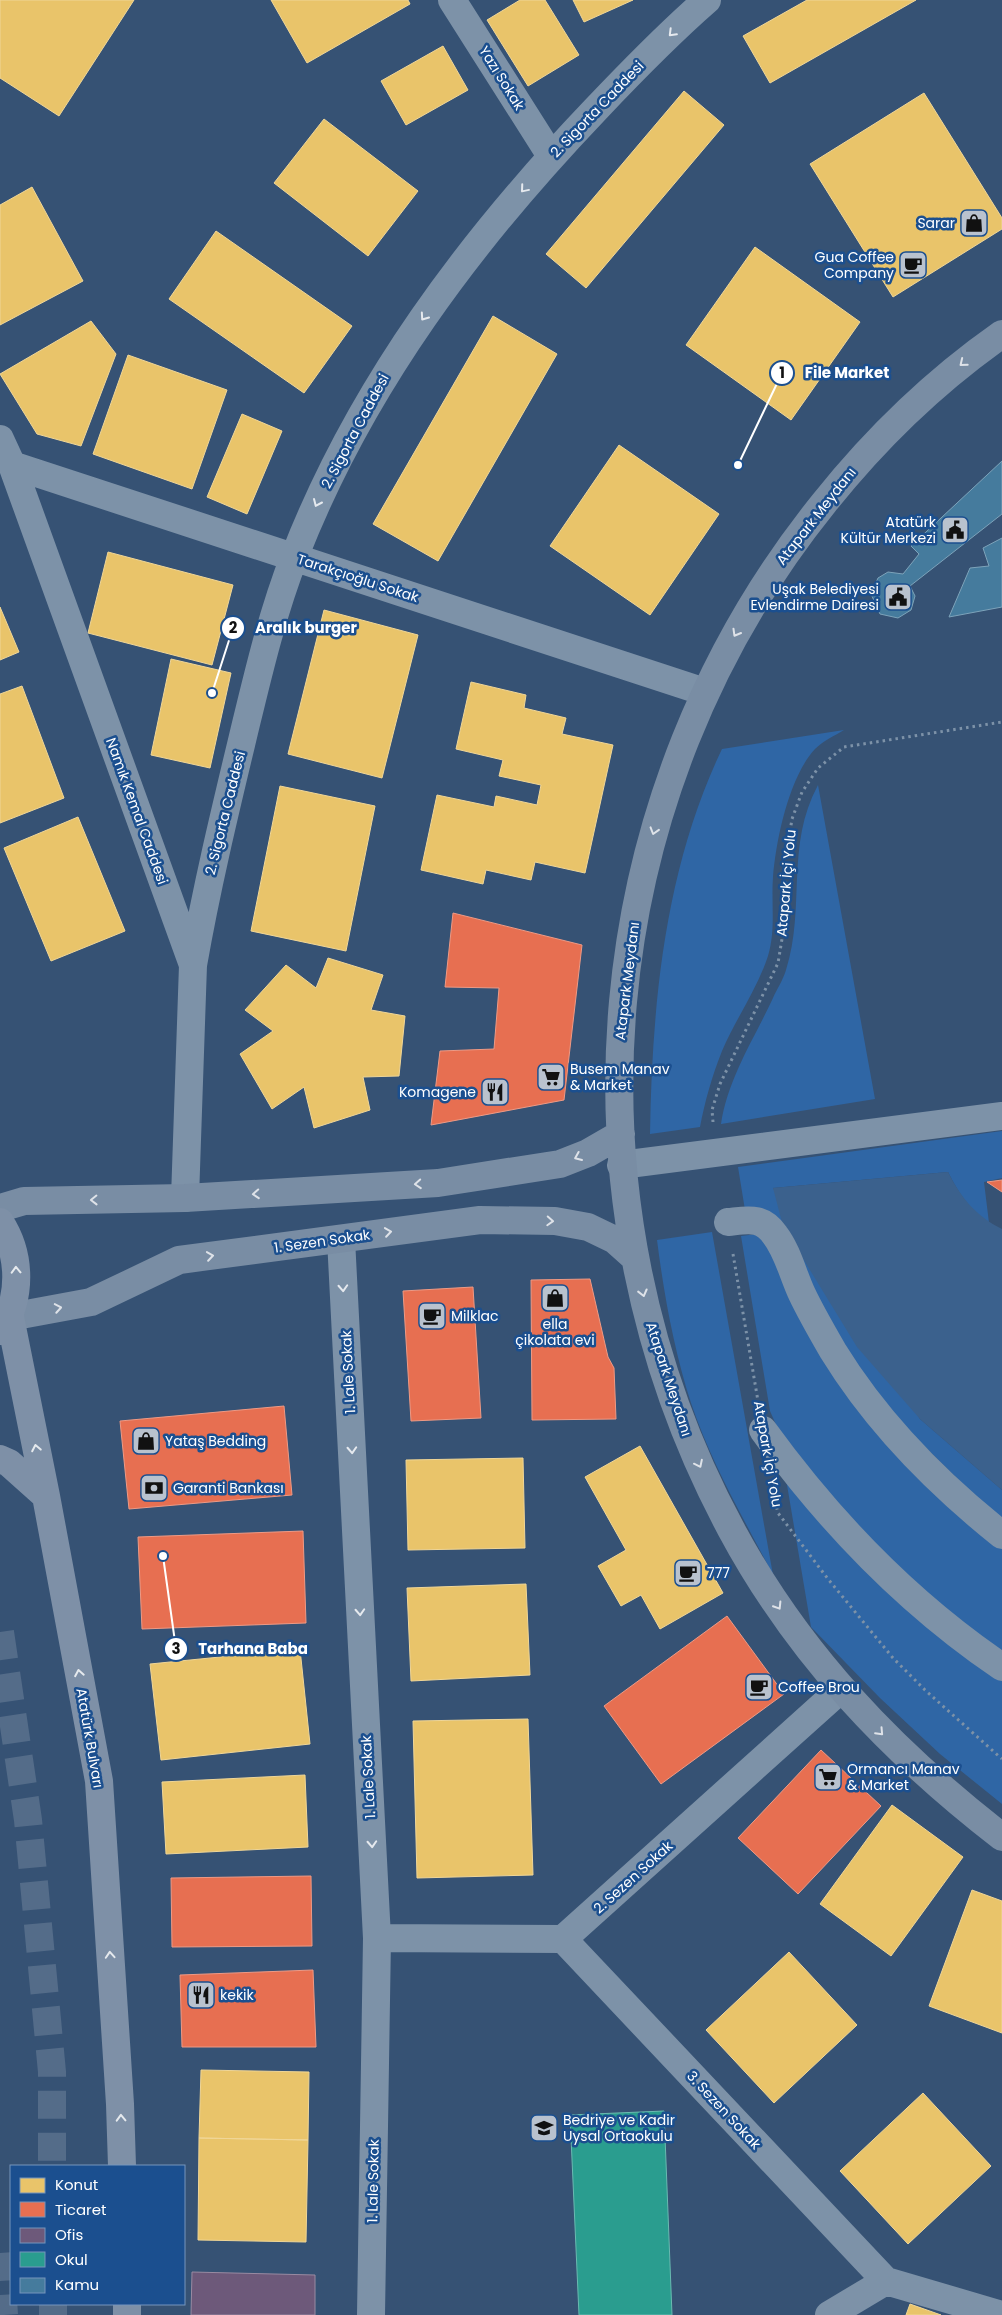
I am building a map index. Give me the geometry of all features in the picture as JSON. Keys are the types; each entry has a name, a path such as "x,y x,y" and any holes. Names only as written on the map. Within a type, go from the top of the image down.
{"highway":[{"name":"Atatürk Bulvarı","path":"0,1222 8,1234 16,1261 16,1289 5,1325 46,1496 99,1781 120,2104 122,2165"},
{"path":"0,1459 9,1463 46,1496"}],"main road":[{"name":"Atapark Meydanı","path":"1002,334 936,386 891,427 849,471 805,526 764,585 733,637 705,692 670,778 642,876 626,958 619,1042 621,1165 634,1257 657,1351 689,1442 731,1530 782,1612 841,1689 893,1745 948,1796 1002,1837"},
{"path":"0,1208 24,1201 185,1198 438,1182 530,1170 560,1164 588,1153 621,1134"},
{"name":"1. Sezen Sokak","path":"5,1325 91,1302 179,1260 480,1220 555,1221 588,1228 615,1240 634,1257"}],"street":[{"name":"Yazı Sokak","path":"452,0 551,156"},
{"name":"2. Sigorta Caddesi","path":"193,965 211,868 268,637 294,557 348,437 392,362 455,271 551,156 614,90 708,0"},
{"name":"Namık Kemal Caddesi","path":"0,439 12,465 193,965 185,1198"},
{"name":"Tarakçıoğlu Sokak","path":"12,465 705,692"},
{"path":"621,1165 1002,1116"},
{"path":"728,1222 751,1220 763,1222 775,1235 802,1294 834,1352 868,1399 908,1448 937,1479 1002,1535"},
{"name":"1. Lale Sokak","path":"341,1239 376,1938 371,2315"},
{"path":"763,1430 812,1492 901,1588 967,1643 1002,1667"},
{"name":"2. Sezen Sokak","path":"562,1939 841,1689"},
{"path":"376,1938 562,1939"},
{"name":"3. Sezen Sokak","path":"562,1939 886,2281"},
{"path":"829,2315 886,2281 1002,2315"}],"path":[{"name":"Atapark İçi Yolu","path":"716,1154 712,1110 720,1084 778,962 783,934 786,857 792,819 802,792 818,768 844,747 1002,722"},
{"name":"Atapark İçi Yolu","path":"728,1222 763,1430"},
{"name":"Atapark İçi Yolu","path":"774,1494 778,1513 863,1623 925,1690 1002,1759"}],"shaded area":[{"path":"844,730 815,749 806,761 791,792 777,845 773,887 772,936 768,956 758,981 722,1051 709,1089 700,1127 650,1134 654,1035 665,937 687,841 703,794 722,749"},
{"path":"818,785 875,1099 721,1124 729,1091 786,970 795,923 802,831 808,808"},
{"path":"1002,1131 1002,1178 984,1182 989,1223 976,1213 965,1200 948,1172 773,1188 920,1419 1002,1490 1002,1523 888,1410 745,1210 738,1167"},
{"path":"948,1172 958,1190 970,1205 984,1218 1002,1229 1002,1490 920,1419 857,1347 783,1226 773,1188"},
{"path":"712,1232 773,1575 729,1490 699,1425 680,1363 666,1302 657,1240"},
{"path":"757,1234 765,1239 787,1282 1002,1548 1002,1658 871,1548 777,1427 770,1411 741,1236"},
{"path":"785,1473 1002,1677 1002,1804 940,1754 880,1698 811,1627"}],"building: Konut":[{"path":"0,0 134,0 59,116 0,78"},
{"path":"271,0 408,0 410,4 307,63"},
{"path":"520,0 545,0 579,55 528,86 487,20"},
{"path":"573,0 633,0 584,22"},
{"path":"807,0 916,0 770,83 743,36"},
{"path":"443,46 468,90 406,125 381,81"},
{"path":"684,91 724,125 586,288 546,254"},
{"path":"924,93 1002,218 1002,229 893,297 810,164"},
{"path":"324,119 418,191 368,256 274,183"},
{"path":"32,187 83,281 0,325 0,205"},
{"path":"216,231 352,326 304,393 169,299"},
{"path":"755,247 860,322 791,420 686,345"},
{"path":"493,316 557,354 438,561 373,524"},
{"path":"91,321 116,354 81,446 37,434 0,374"},
{"path":"128,355 227,390 192,489 93,454"},
{"path":"242,414 282,431 247,514 207,497"},
{"path":"619,445 719,514 650,615 550,546"},
{"path":"108,552 233,585 212,665 88,633"},
{"path":"0,607 19,652 0,660"},
{"path":"324,610 418,635 382,778 288,754"},
{"path":"171,659 231,673 210,768 151,755"},
{"path":"471,682 526,695 524,708 566,718 562,734 613,745 585,873 535,862 531,880 486,870 483,884 421,870 437,795 494,807 496,796 537,805 541,785 499,776 503,760 456,749"},
{"path":"22,686 64,798 0,823 0,694"},
{"path":"280,786 375,806 346,951 251,931"},
{"path":"78,817 125,931 51,961 4,848"},
{"path":"328,958 383,975 371,1010 405,1016 399,1076 363,1077 370,1110 314,1128 304,1087 272,1109 240,1054 273,1031 245,1010 286,965 316,988"},
{"path":"640,1446 723,1593 660,1629 641,1595 621,1606 598,1566 626,1550 585,1477"},
{"path":"523,1458 525,1548 408,1550 406,1460"},
{"path":"526,1584 530,1675 411,1681 407,1588"},
{"path":"300,1649 310,1744 161,1760 150,1664"},
{"path":"528,1719 533,1875 417,1878 413,1721"},
{"path":"305,1775 308,1847 166,1854 162,1782"},
{"path":"892,1805 963,1857 891,1956 820,1904"},
{"path":"972,1890 1002,1901 1002,2033 929,2006"},
{"path":"789,1952 857,2025 774,2103 706,2030"},
{"path":"201,2070 309,2072 308,2140 199,2138"},
{"path":"923,2093 991,2166 908,2244 840,2171"},
{"path":"199,2138 308,2140 306,2242 198,2240"},
{"path":"910,2304 941,2315 906,2315"}],"building: Ticaret":[{"path":"453,913 582,945 564,1100 431,1125 440,1051 494,1049 499,988 445,987"},
{"path":"1002,1180 1002,1192 987,1182"},
{"path":"590,1279 608,1357 614,1368 616,1419 532,1420 531,1280"},
{"path":"473,1287 481,1418 411,1421 403,1291"},
{"path":"284,1406 292,1495 129,1509 120,1421"},
{"path":"303,1531 306,1623 142,1629 138,1537"},
{"path":"727,1616 784,1694 661,1784 604,1706"},
{"path":"821,1750 881,1806 798,1894 738,1838"},
{"path":"311,1876 312,1946 172,1947 171,1878"},
{"path":"313,1970 316,2047 182,2047 180,1975"}],"building: Ofis":[{"path":"192,2272 315,2275 315,2315 191,2315"}],"building: Okul":[{"path":"664,2111 672,2315 579,2315 570,2115"}],"building: Kamu":[{"name":"Atatürk Kültür Merkezi","path":"1002,461 1002,514 910,586 915,596 911,610 898,618 880,614 871,594 878,578 888,572 903,574 919,554 911,546"},
{"name":"Atatürk Kültür Merkezi","path":"1002,538 1002,607 949,617 970,568 989,566 983,548"}],"tunnel":[{"path":"0,1632 28,1820 52,2072 52,2165"},
{"path":"0,2253 4,2315"},
{"path":"53,2305 53,2315"}],"place":[{"name":"Sarar","path":"974,223"},
{"name":"Gua Coffee Company","path":"913,265"},
{"name":"File Market","path":"738,465"},
{"name":"Atatürk Kültür Merkezi","path":"955,530"},
{"name":"Uşak Belediyesi Evlendirme Dairesi","path":"898,597"},
{"name":"Aralık burger","path":"212,693"},
{"name":"Busem Manav & Market","path":"551,1077"},
{"name":"Komagene","path":"495,1092"},
{"name":"ella çikolata evi","path":"555,1298"},
{"name":"Milklac","path":"432,1316"},
{"name":"Yataş Bedding","path":"146,1441"},
{"name":"Garanti Bankası","path":"154,1488"},
{"name":"Tarhana Baba","path":"163,1556"},
{"name":"777","path":"688,1573"},
{"name":"Coffee Brou","path":"759,1687"},
{"name":"Ormancı Manav & Market","path":"828,1777"},
{"name":"kekik","path":"201,1995"},
{"name":"Bedriye ve Kadir Uysal Ortaokulu","path":"544,2128"}]}
